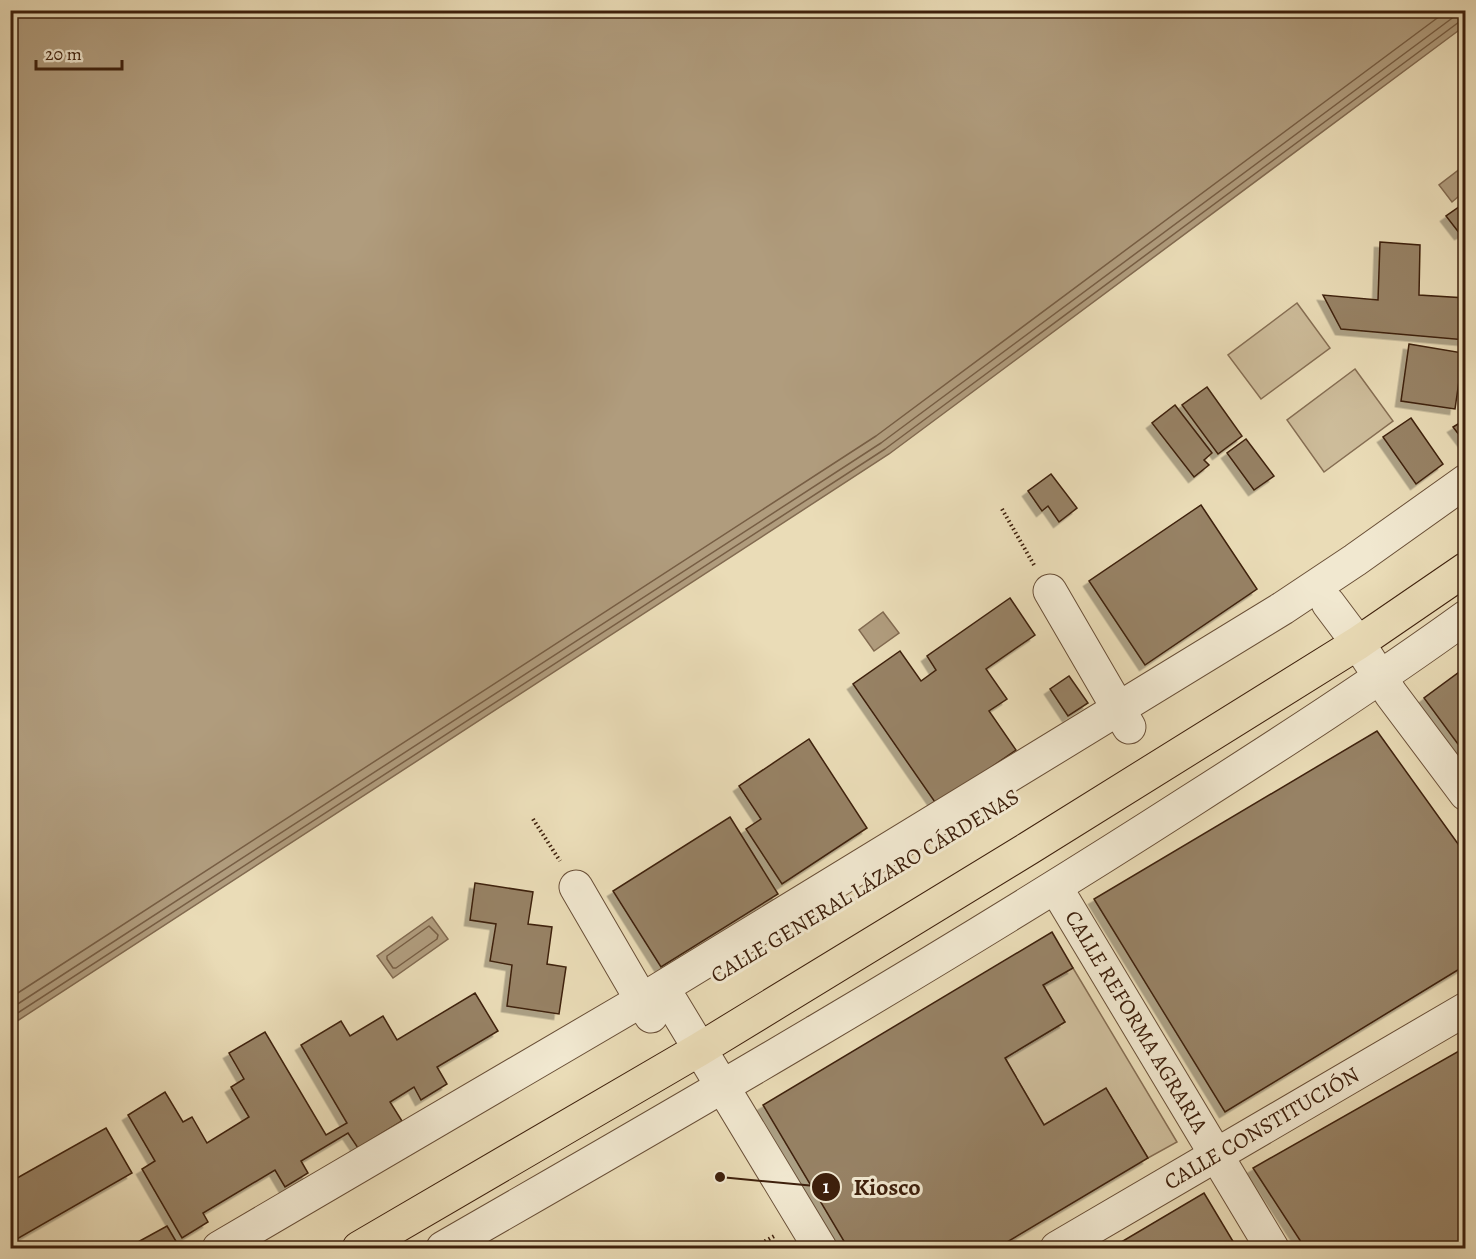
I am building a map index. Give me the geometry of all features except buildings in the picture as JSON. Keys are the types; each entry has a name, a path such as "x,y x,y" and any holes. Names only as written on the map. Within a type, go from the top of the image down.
{"main road":[{"path":"359,1248 700,1050 1358,643 1466,569"}],"street":[{"path":"1050,591 1123,717 1355,560 1466,481"},
{"name":"CALLE GENERAL LÁZARO CÁRDENAS","path":"252,1248 655,1006 1123,717 1328,603 1466,503"},
{"path":"1328,603 1466,794"},
{"path":"443,1248 723,1087 1056,888 1381,678 1466,617"},
{"path":"576,887 655,1006 700,1050 820,1248"},
{"name":"CALLE REFORMA AGRARIA","path":"1056,888 1272,1248"},
{"path":"219,1248 655,1006"},
{"name":"CALLE CONSTITUCIÓN","path":"1057,1248 1466,1009"}],"path":[{"path":"1002,509 1050,591"},
{"path":"533,819 576,887"}],"shaded area":[{"path":"1297,303 1330,348 1261,399 1228,355"},
{"path":"1355,369 1393,421 1324,472 1287,420"},
{"path":"1073,968 1177,1142 1148,1158 1106,1089 1044,1125 1005,1058 1065,1022 1043,985"}],"water":[{"path":"11,10 1465,10 1466,25 889,454 11,1025"},
{"path":"1465,165 1465,191 1452,202 1439,185"},
{"path":"883,612 899,633 874,651 859,630"},
{"path":"432,917 448,939 393,978 377,956"}],"place":[{"name":"Kiosco","path":"720,1177"}]}
